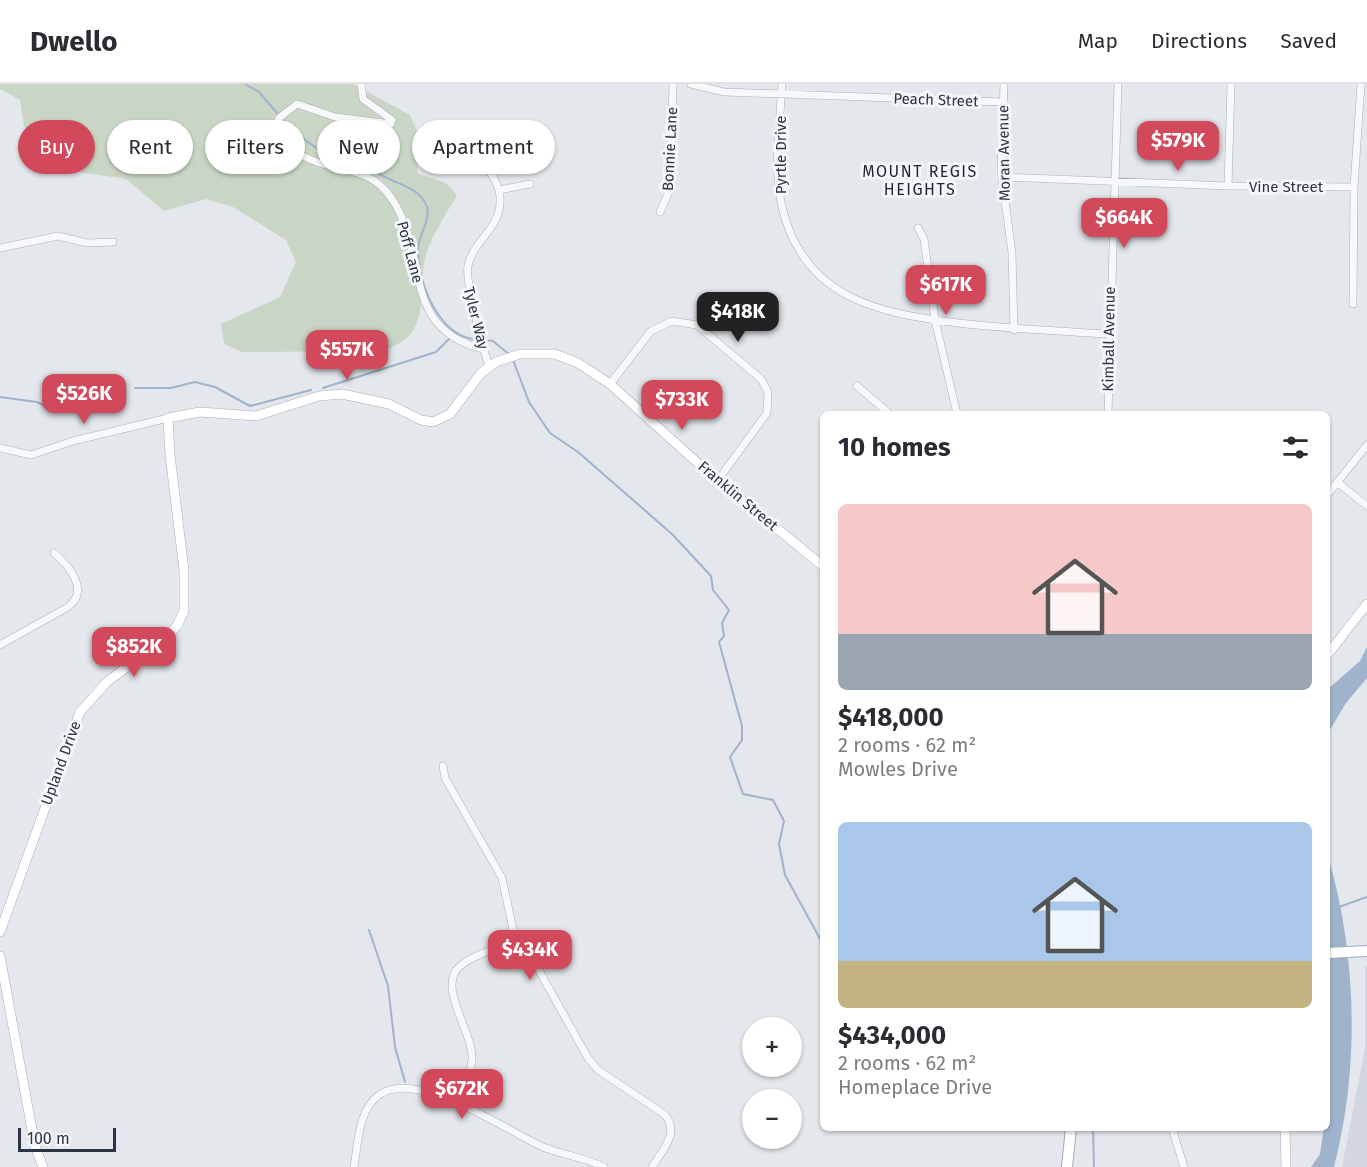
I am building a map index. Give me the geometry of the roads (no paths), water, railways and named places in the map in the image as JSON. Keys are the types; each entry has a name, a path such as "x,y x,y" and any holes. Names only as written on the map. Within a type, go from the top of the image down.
{"main road":[{"path":"1330,953 1365,952"},
{"path":"1067,1167 1071,1131"}],"street":[{"name":"Poff Lane","path":"361,84 363,99 392,120 391,124 335,117 297,104 279,118 277,124 291,145 302,155 360,173 386,191 405,228 425,305 450,336 483,347"},
{"name":"Bonnie Lane","path":"660,212 670,189 673,84"},
{"name":"Peach Street","path":"691,84 724,92 1003,102"},
{"name":"Pyrtle Drive","path":"782,84 780,195 789,228 798,247 820,276 858,302 883,311 1014,330 1109,334"},
{"name":"Moran Avenue","path":"1004,84 1002,177 1013,261 1014,330"},
{"name":"Kimball Avenue","path":"1108,411 1113,182 1118,84"},
{"path":"1228,186 1231,84"},
{"path":"1353,304 1354,187 1361,84"},
{"path":"491,174 499,190 530,184"},
{"name":"Vine Street","path":"1002,177 1228,186 1354,187"},
{"name":"Tyler Way","path":"489,366 466,278 471,255 499,212 499,190"},
{"path":"918,228 924,239 934,320 956,411"},
{"path":"0,248 58,236 87,243 113,242"},
{"path":"610,384 651,331 672,321 688,322 700,328 761,379 768,392 767,413 718,480"},
{"name":"Franklin Street","path":"0,448 31,455 73,441 168,418 200,412 256,416 320,396 342,394 389,404 421,420 433,422 450,414 489,366 507,357 546,352 566,357 610,384 718,480 820,564"},
{"path":"857,386 886,411"},
{"name":"Upland Drive","path":"0,932 80,712 107,682 167,636 184,611 184,570 170,455 168,418"},
{"path":"1330,491 1367,445"},
{"path":"1337,482 1367,506"},
{"path":"0,645 68,607 75,599 78,587 74,574 54,553"},
{"path":"1330,648 1367,604"},
{"path":"442,766 445,778 502,878 512,925 518,940 537,967 592,1064 668,1118 672,1128 670,1140 652,1167"},
{"path":"457,1104 471,1069 472,1051 452,993 453,974 461,965 518,940"},
{"path":"0,956 35,1146 43,1167"},
{"path":"354,1167 366,1112 381,1094 394,1089 414,1088 457,1104 558,1153 604,1167"},
{"path":"1173,1131 1184,1167"},
{"path":"1285,1131 1286,1167"}],"water":[{"path":"1367,647 1367,678 1346,703 1330,730 1330,687 1360,661"},
{"path":"1330,864 1345,932 1352,1011 1351,1051 1348,1090 1334,1167 1311,1167 1320,1154 1324,1131 1330,1131"}],"waterway":[{"path":"245,84 259,92 277,113"},
{"path":"281,118 304,140 320,150 363,164 410,188 420,196 428,212 418,250 419,264 427,293 442,320 453,330 465,337 479,340"},
{"path":"323,388 436,352 449,339"},
{"path":"485,340 493,341 510,355"},
{"path":"513,360 529,402 550,433 578,452 672,534 711,576 713,590 729,610 722,623 724,636 719,642 742,726 742,740 730,757 743,794 773,800 784,821 779,844 785,875 820,939"},
{"path":"135,388 171,388 195,382 215,387 250,406 311,390"},
{"path":"0,397 37,402 49,408 76,394 123,388"},
{"path":"1339,907 1367,897"},
{"path":"369,930 388,986 395,1047 405,1082"},
{"path":"1093,1131 1094,1167"}],"district":[{"name":"MOUNT REGIS HEIGHTS","path":"920,180"}]}
